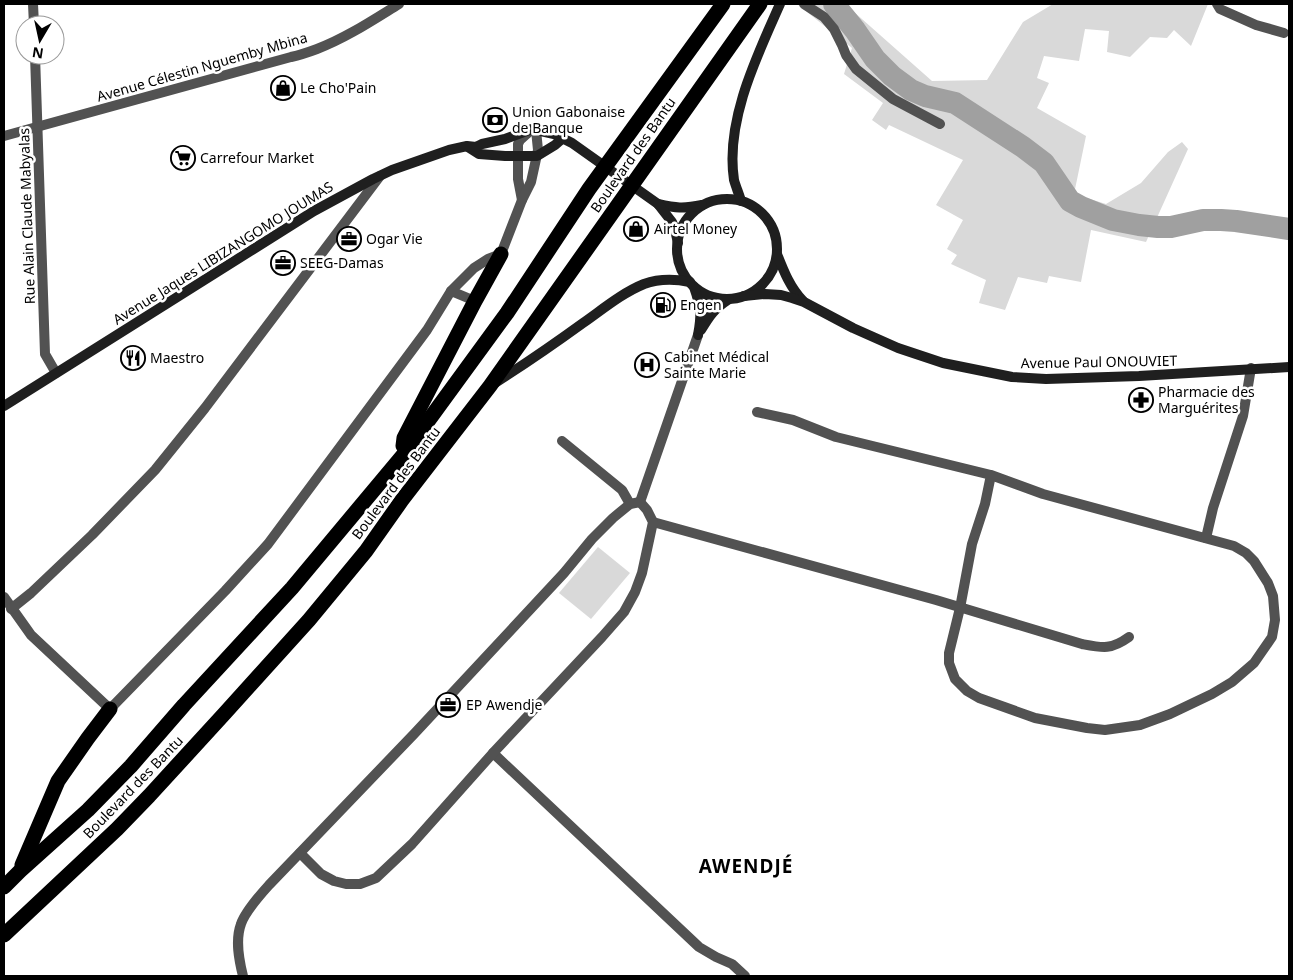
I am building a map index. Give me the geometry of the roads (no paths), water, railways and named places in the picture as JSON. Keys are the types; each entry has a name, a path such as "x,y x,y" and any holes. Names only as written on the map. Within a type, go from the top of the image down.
{"highway":[{"name":"Boulevard des Bantu","path":"4,887 88,810 131,766 297,581 404,454 502,320 590,189 723,4"},
{"name":"Boulevard des Bantu","path":"4,935 117,829 225,714 309,620 366,551 402,500 490,386 760,4"},
{"path":"404,454 404,438 501,254"},
{"path":"20,871 58,781 110,709"}],"main road":[{"path":"741,202 734,180 735,130 748,83 780,4"},
{"path":"534,130 554,134 568,141 658,204 672,222 678,243"},
{"name":"Avenue Jaques LIBIZANGOMO JOUMAS","path":"4,406 314,211 380,176 424,158 467,146 476,147 534,130"},
{"path":"467,146 479,154 537,156 568,141"},
{"path":"658,204 685,208 717,200 729,200 754,207 764,216 772,227 776,240 777,254 774,268 767,280 757,290 744,296"},
{"path":"698,335 701,315 700,303 692,284 680,267 678,243 680,231 687,220 705,204"},
{"path":"777,254 788,283 804,302"},
{"path":"490,386 532,360 622,295 645,284 660,280 675,280 692,284 705,294 716,298 729,299 765,294 781,295 804,302"},
{"path":"698,335 709,316 716,308 729,299"},
{"name":"Avenue Paul ONOUVIET","path":"804,302 853,328 898,348 942,363 1012,377 1046,379 1139,376 1289,366"}],"street":[{"name":"Avenue Célestin Nguemby Mbina","path":"4,136 318,49 356,30 399,4"},
{"path":"804,4 824,17 834,29 846,55 856,69 893,99 940,124"},
{"path":"1218,4 1220,9 1256,25 1284,33"},
{"name":"Rue Alain Claude Mabyalas","path":"35,65 45,354 56,373"},
{"path":"4,597 31,636 110,709 268,544 427,330 451,291 474,268 488,259 501,254 531,182 539,146 534,130 519,142 518,179 522,200"},
{"path":"11,609 31,593 92,535 154,470 206,408 380,176"},
{"path":"451,291 475,301"},
{"path":"243,976 238,945 241,924 250,908 269,885 414,734 564,573 592,539 613,518 635,503 698,335"},
{"path":"1206,538 1213,508 1243,416 1251,368"},
{"path":"757,412 793,420 836,437 992,475 1043,494 1234,546 1246,553 1254,561 1268,583 1273,596 1275,620 1272,637 1254,663 1232,682 1212,694 1140,726 1105,730 1087,728 1023,714 979,698 967,691 955,679 949,663 949,653 972,544 992,475"},
{"path":"300,853 321,874 334,881 346,884 360,884 376,878 412,844 493,753 624,612 635,592 642,573 653,522 648,510 635,503 562,441"},
{"path":"653,522 917,595 1082,644 1102,648 1118,644 1129,637"},
{"path":"493,753 699,947 732,964 745,976"}],"waterway":[{"path":"834,4 875,59 892,76 911,90 925,96 955,103 1023,147 1044,163 1070,201 1081,207 1113,220 1139,225 1171,227 1203,220 1221,220 1289,229"}],"place":[{"name":"Le Cho'Pain","path":"283,88"},
{"name":"Union Gabonaise de Banque","path":"495,120"},
{"name":"Carrefour Market","path":"183,158"},
{"name":"Airtel Money","path":"636,229"},
{"name":"Ogar Vie","path":"349,239"},
{"name":"SEEG-Damas","path":"283,263"},
{"name":"Engen","path":"663,305"},
{"name":"Maestro","path":"133,358"},
{"name":"Cabinet Médical Sainte Marie","path":"647,365"},
{"name":"Pharmacie des Marguérites","path":"1141,400"},
{"name":"EP Awendje","path":"448,705"}],"district":[{"name":"AWENDJÉ","path":"746,866"}]}
